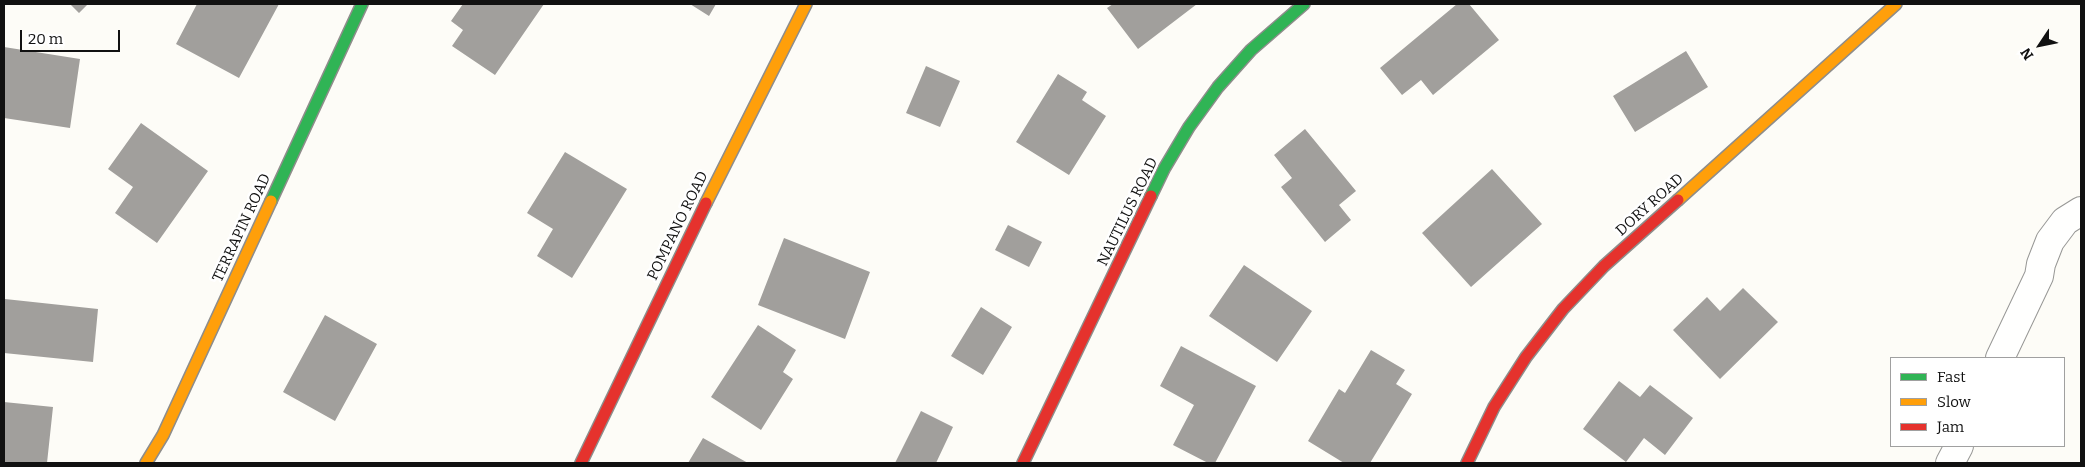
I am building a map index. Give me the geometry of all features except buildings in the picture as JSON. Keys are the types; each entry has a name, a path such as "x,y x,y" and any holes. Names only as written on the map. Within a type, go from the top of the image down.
{"street":[{"name":"TERRAPIN ROAD","path":"146,463 168,426 362,4"},
{"name":"POMPANO ROAD","path":"581,463 686,243 806,4"},
{"name":"NAUTILUS ROAD","path":"1023,463 1164,169 1189,127 1218,87 1251,50 1304,4"},
{"name":"DORY ROAD","path":"1467,463 1494,407 1526,357 1563,309 1604,266 1896,4"},
{"path":"2000,357 2040,276 2040,264 2050,240 2066,221 2081,211"},
{"path":"1950,463 1958,447"}],"traffic: fast":[{"path":"271,201 362,4"},
{"path":"1151,196 1164,169 1189,127 1218,87 1251,50 1304,4"}],"traffic: slow":[{"path":"706,203 806,4"},
{"path":"1678,200 1896,4"},
{"path":"146,463 163,435 271,201"}],"traffic: jam":[{"path":"1023,463 1151,196"},
{"path":"1467,463 1494,407 1526,357 1563,309 1604,266 1678,200"},
{"path":"581,463 706,203"}]}
